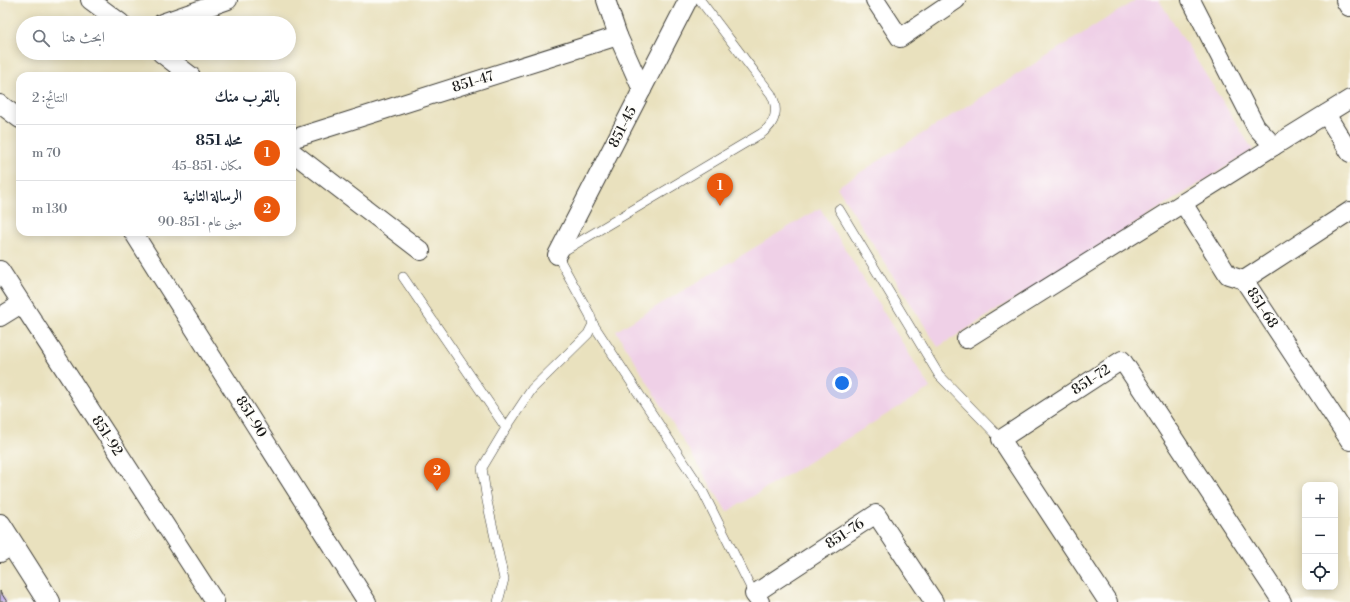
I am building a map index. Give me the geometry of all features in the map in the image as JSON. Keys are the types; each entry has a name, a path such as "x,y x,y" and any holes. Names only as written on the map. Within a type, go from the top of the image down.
{"street":[{"path":"90,0 112,16"},
{"path":"182,16 228,0"},
{"path":"606,0 618,36 642,90"},
{"name":"851-45","path":"557,255 688,0"},
{"path":"875,0 900,38 956,0"},
{"path":"1191,0 1256,127 1274,146"},
{"path":"1347,0 1350,5"},
{"name":"851-47","path":"296,138 618,36"},
{"path":"170,60 186,72"},
{"path":"966,338 1350,99"},
{"path":"0,104 16,116"},
{"path":"1326,114 1350,153"},
{"path":"296,155 421,250"},
{"path":"1183,202 1228,275 1244,280"},
{"name":"851-68","path":"1350,211 1244,280 1350,441"},
{"name":"851-90","path":"136,236 368,602"},
{"name":"851-92","path":"0,270 215,602"},
{"path":"0,317 21,304"},
{"name":"851-72","path":"1000,439 1122,360 1282,602"},
{"path":"1000,439 1108,602"},
{"name":"851-76","path":"757,598 876,514 934,602"},
{"path":"0,526 6,549 49,602"}],"lane":[{"path":"700,0 775,100 776,115 773,122 762,134 557,255 590,315 593,324 702,490 757,598"},
{"path":"839,208 939,375 1000,439"},
{"path":"403,277 506,428"},
{"path":"498,602 504,579 487,501 482,468 532,389 588,334 593,324"}],"shaded area":[{"path":"1136,0 1159,0 1253,150 938,347 837,187"},
{"path":"820,208 930,388 727,512 616,331"}],"building":[{"path":"0,591 7,602 0,602"}],"place":[{"name":"محله 851","path":"720,206"},
{"name":"الرسالة الثانية","path":"437,491"}]}
